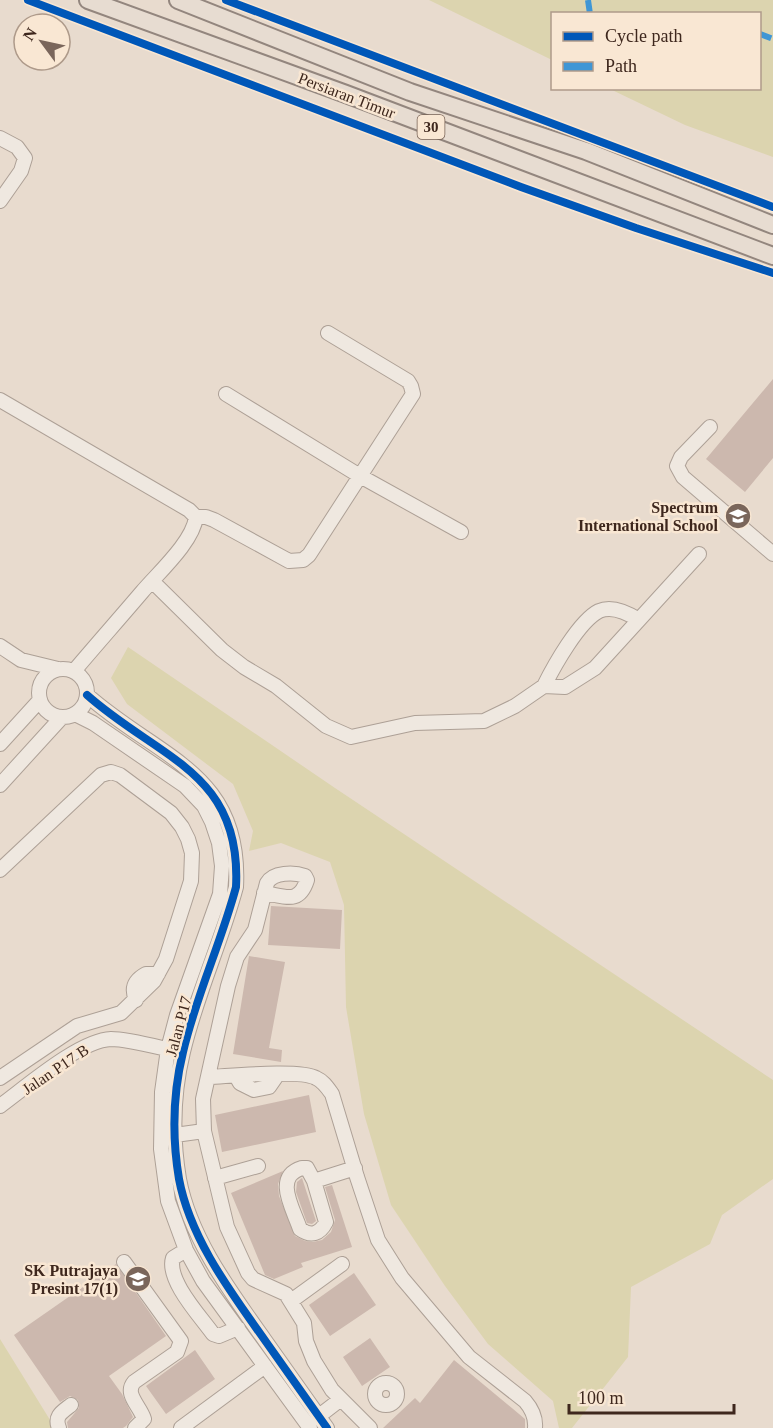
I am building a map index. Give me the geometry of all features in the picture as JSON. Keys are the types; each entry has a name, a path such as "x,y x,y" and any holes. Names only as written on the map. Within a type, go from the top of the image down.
{"main road":[{"name":"Persiaran Timur","path":"88,0 345,94 773,256"},
{"name":"Persiaran Timur","path":"178,0 410,92 586,151 773,225"}],"street":[{"path":"0,138 17,147 25,158 21,171 0,201"},
{"path":"0,400 189,510 196,517 214,520 289,561 303,560 309,555 410,400 412,389 408,381 328,333"},
{"path":"225,394 360,476 461,532"},
{"path":"710,427 681,457 677,466 683,477 773,554"},
{"path":"74,671 189,535 195,525 196,517"},
{"path":"544,686 566,687 595,668 699,554"},
{"path":"152,581 201,631 244,667 276,686 326,726 351,737 415,723 483,721 515,706 544,686 565,649 585,624 600,610 619,610 639,620"},
{"path":"0,646 21,660 74,671 85,682 87,695 86,703 69,716 0,785"},
{"path":"21,660 40,693 45,709 52,715 69,716"},
{"path":"0,744 40,693 45,677 59,669"},
{"name":"Jalan P17","path":"87,695 119,722 190,771 215,797 228,823 237,866 236,887 183,1052 177,1087 175,1135 179,1180 189,1213 202,1242 228,1288 327,1428"},
{"name":"Jalan P17","path":"69,716 93,723 195,794 212,822 219,843 222,866 220,894 177,1015 168,1049 162,1092 161,1149 168,1201 186,1250 203,1281 310,1428"},
{"path":"0,870 101,775 111,772 120,775 171,813 182,827 192,853 190,888 166,959 158,974 136,1000 121,1013 77,1026 17,1067 1,1074 5,1099"},
{"path":"264,893 255,930 237,957 228,986 203,1099 204,1131 227,1227 248,1273 254,1279 286,1294 304,1323 306,1341 314,1361 336,1394 366,1423 379,1403"},
{"name":"Jalan P17 B","path":"5,1099 76,1050 95,1042 111,1039 183,1052"},
{"path":"209,1077 278,1074 314,1076 319,1072 332,1094 378,1240 402,1278 469,1357 504,1392 525,1401 532,1409 536,1421 535,1428"},
{"path":"175,1135 204,1131"},
{"path":"215,1178 258,1167"},
{"path":"314,1181 355,1168"},
{"path":"186,1250 173,1258 171,1263 180,1290 213,1334 219,1336 238,1328"},
{"path":"124,1262 181,1341 177,1352 130,1386 129,1392 144,1419 135,1428"},
{"path":"291,1301 342,1264"},
{"path":"181,1428 265,1366"},
{"path":"315,1411 336,1394"},
{"path":"59,1428 56,1422 58,1415 71,1405"}],"shaded area":[{"path":"429,0 773,0 773,157 685,125 612,90 761,90 761,12 551,12 551,60"},
{"path":"128,647 773,1080 773,1179 722,1215 710,1244 631,1287 628,1357 572,1428 559,1428 553,1401 488,1344 445,1286 391,1205 364,1114 346,1007 344,905 330,862 281,843 249,851 253,831 233,784 127,704 111,678"},
{"path":"0,1339 55,1428 0,1428"}],"building":[{"path":"773,379 773,458 745,492 706,459"},
{"path":"271,906 342,910 340,949 268,945"},
{"path":"249,956 285,962 269,1048 282,1050 281,1062 233,1054"},
{"path":"309,1095 316,1132 222,1152 215,1115"},
{"path":"283,1171 278,1184 279,1196 295,1236 313,1242 322,1240 331,1232 335,1220 325,1187 332,1185 352,1247 301,1263 303,1267 274,1279 265,1275 231,1193"},
{"path":"302,1178 316,1221 312,1224 307,1223 296,1192 297,1182"},
{"path":"116,1264 166,1336 109,1376 122,1394 133,1417 126,1426 123,1428 68,1428 67,1422 79,1408 78,1400 70,1396 60,1402 14,1335"},
{"path":"354,1273 376,1305 330,1336 309,1305"},
{"path":"370,1338 390,1367 362,1386 343,1357"},
{"path":"195,1350 215,1379 166,1414 146,1386"},
{"path":"454,1360 525,1419 525,1428 383,1428 415,1398 420,1403"}],"marked path":[{"path":"588,0 590,12"},
{"path":"761,34 773,39"}],"cycle path":[{"path":"28,0 521,187 773,273"},
{"path":"226,0 773,207"},
{"path":"87,695 191,772 210,793 225,817 234,848 236,887 188,1031 177,1083 175,1147 179,1179 192,1222 213,1263 327,1428"}],"place":[{"name":"Spectrum International School","path":"738,516"},
{"name":"SK Putrajaya Presint 17(1)","path":"138,1279"}]}
